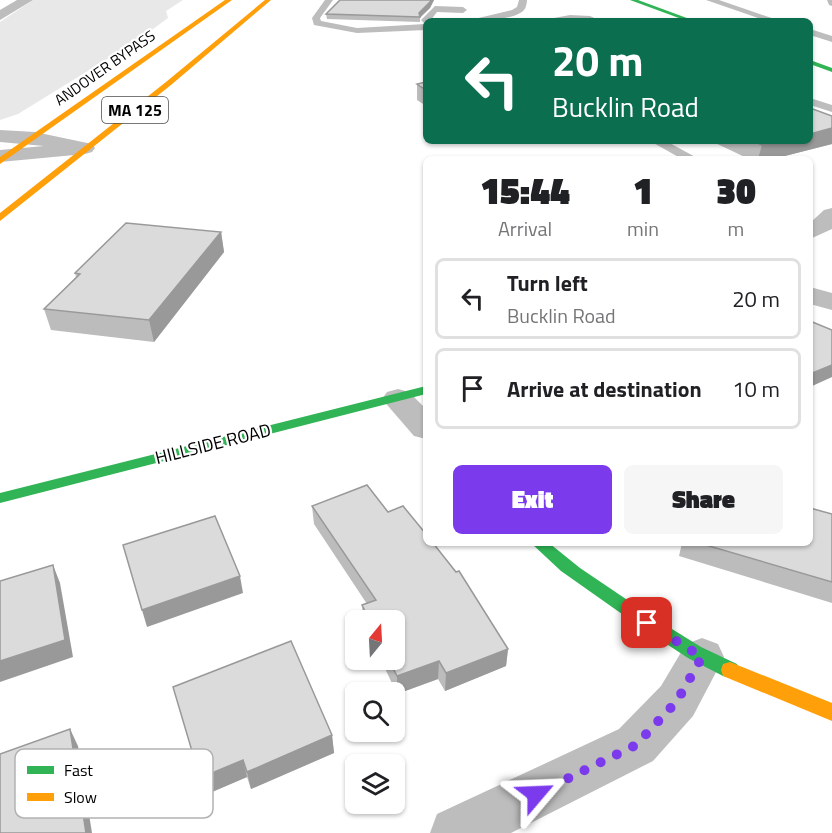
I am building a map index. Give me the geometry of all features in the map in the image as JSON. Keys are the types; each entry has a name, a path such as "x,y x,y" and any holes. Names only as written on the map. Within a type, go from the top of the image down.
{"main road":[{"name":"ANDOVER BYPASS","path":"3,158 35,138 229,0"},
{"name":"MA 125","path":"0,218 85,148 214,48 268,0"},
{"path":"633,0 684,18"},
{"path":"813,63 832,70"},
{"name":"HILLSIDE ROAD","path":"0,498 412,394"},
{"path":"542,546 551,555 629,611 702,657 777,691 832,712"}],"street":[{"path":"0,16 26,0"},
{"path":"0,136 35,138 85,148"},
{"path":"3,158 85,148"},
{"path":"813,296 832,302"},
{"path":"412,394 423,421"},
{"path":"456,833 636,745 677,701 702,657"}],"lane":[{"path":"329,0 316,18 317,23 328,27 390,31 423,27"},
{"path":"485,18 515,12 521,8 523,0"},
{"path":"710,0 767,18"},
{"path":"426,18 435,9 459,15"},
{"path":"560,18 572,16 589,18"},
{"path":"813,33 832,39"},
{"path":"821,48 832,47"},
{"path":"813,102 832,109"},
{"path":"662,144 686,156"}],"shaded area":[{"path":"33,0 183,0 166,11 168,18 138,40 18,114 0,120 0,22"}],"building":[{"path":"340,0 432,0 419,13 420,17 326,14"},
{"path":"813,109 832,116 832,128 813,133"},
{"path":"126,223 221,232 149,320 44,309 80,274 75,273"},
{"path":"813,322 832,330 832,365 813,373"},
{"path":"367,485 388,512 403,506 423,530 423,546 435,546 456,572 459,571 508,649 446,673 439,661 397,676 394,670 405,670 405,610 364,610 362,605 376,600 312,506"},
{"path":"813,509 832,514 832,582 709,546 813,546"},
{"path":"215,516 240,576 142,610 123,545"},
{"path":"53,565 65,640 0,661 0,581"},
{"path":"291,641 332,735 247,772 243,760 213,773 213,749 191,749 173,687"},
{"path":"70,729 73,749 15,749 15,818 84,818 86,833 0,833 0,754"}],"traffic: fast":[{"path":"633,0 684,18"},
{"path":"813,63 832,70"},
{"path":"0,498 423,391"},
{"path":"542,546 567,567 645,621 695,652 730,670"}],"traffic: slow":[{"path":"0,161 229,0"},
{"path":"0,218 169,83 268,0"},
{"path":"730,670 832,712"}],"route":[{"path":"536,794 636,745 677,701 702,657 647,623"}]}
